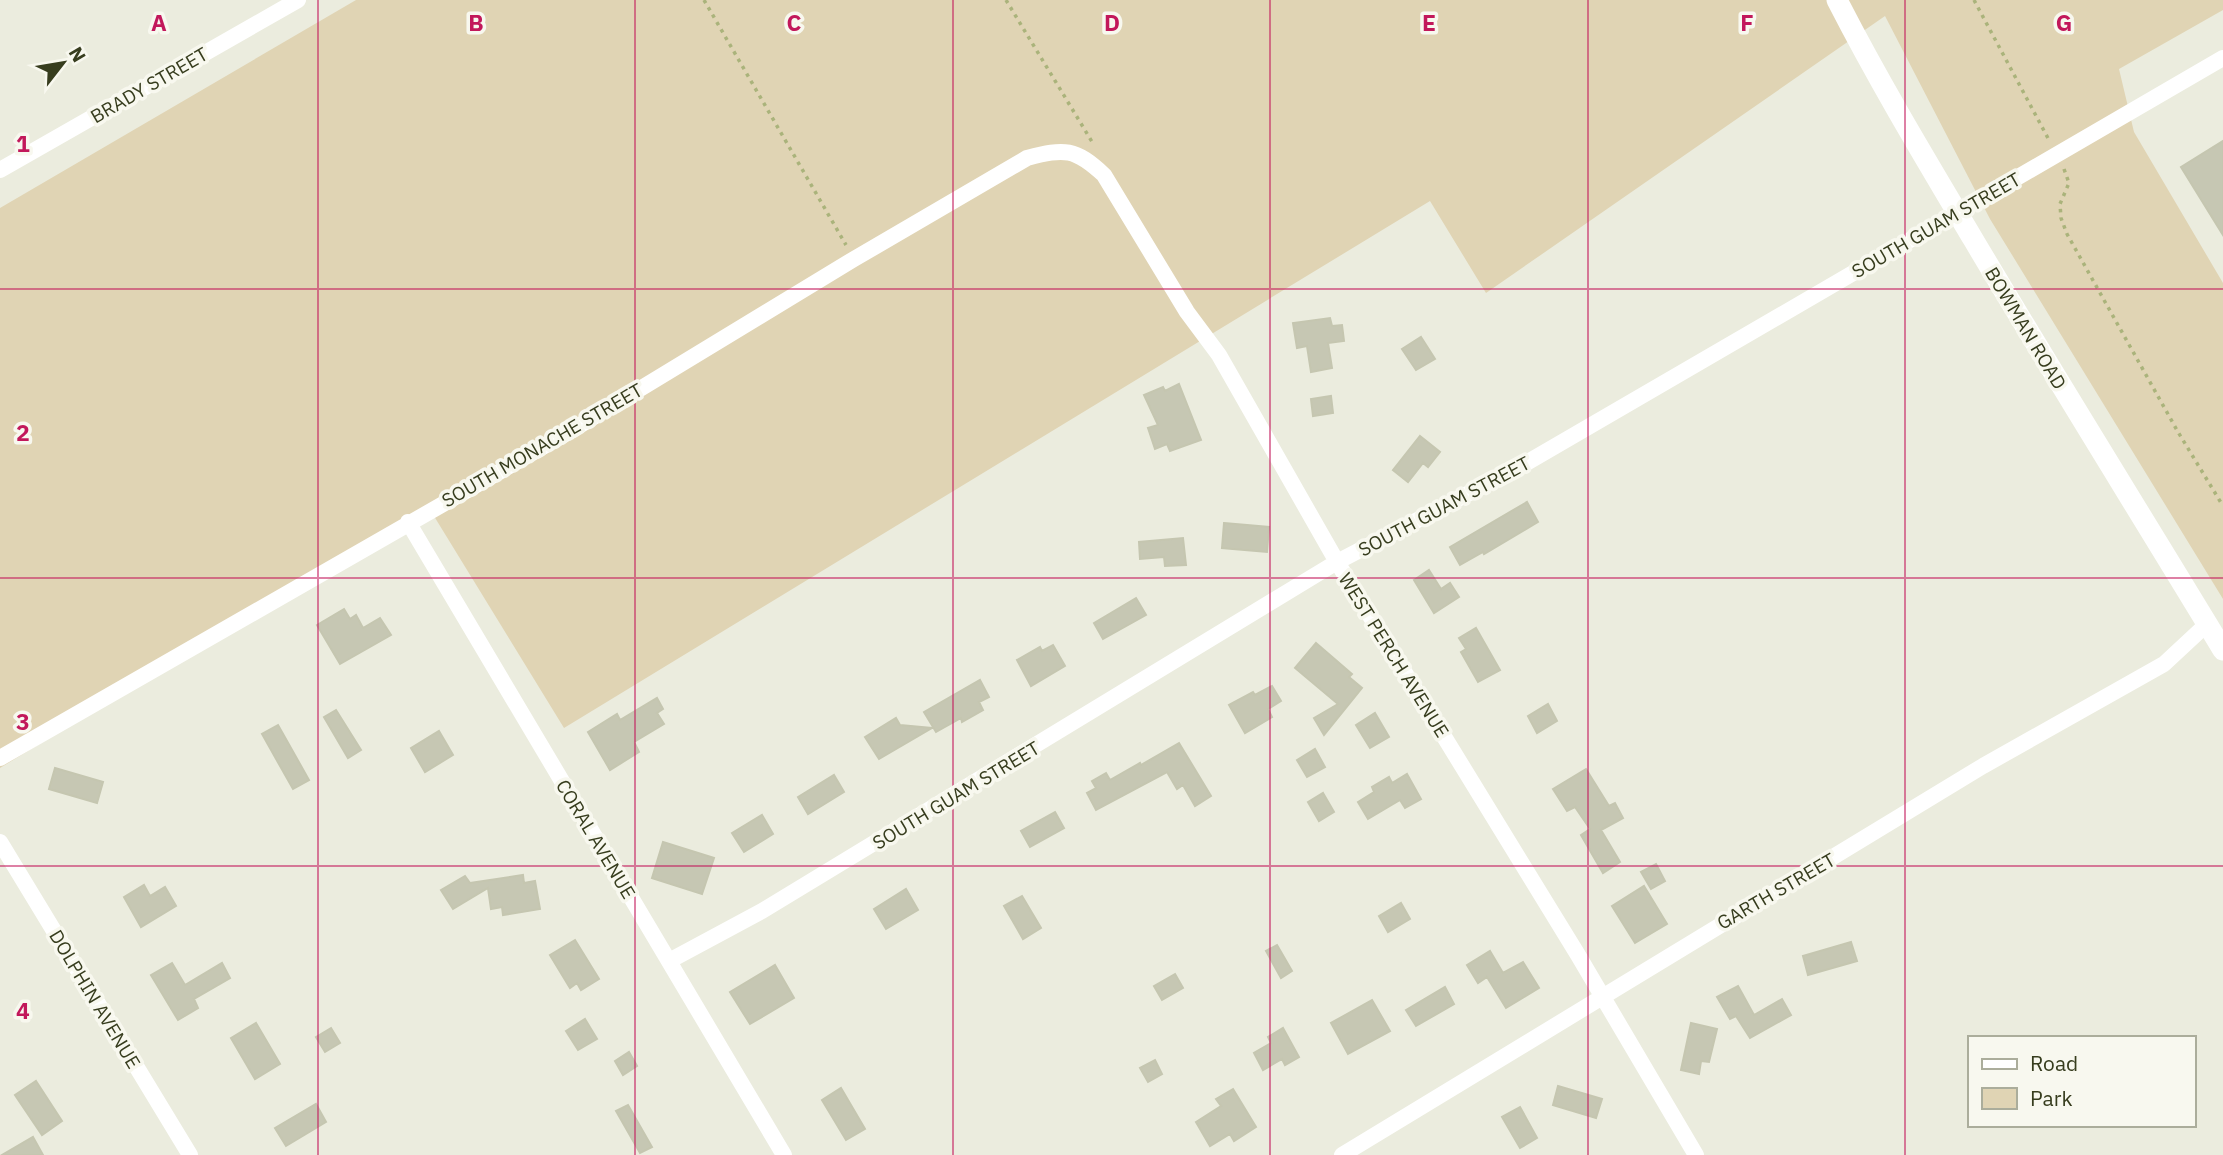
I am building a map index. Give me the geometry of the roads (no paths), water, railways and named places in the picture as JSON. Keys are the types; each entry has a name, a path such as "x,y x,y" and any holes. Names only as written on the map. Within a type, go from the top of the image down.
{"main road":[{"name":"BOWMAN ROAD","path":"1837,0 1862,49 2094,443 2223,650"}],"street":[{"name":"BRADY STREET","path":"0,170 298,0"},
{"name":"SOUTH GUAM STREET","path":"669,961 774,904 1337,562 1521,466 2222,60"},
{"name":"SOUTH MONACHE STREET","path":"0,758 574,429 854,259 1027,158 1054,151 1074,152 1087,159"},
{"name":"WEST PERCH AVENUE","path":"1087,159 1104,175 1186,312 1219,355 1337,562 1602,995 1696,1155"},
{"name":"CORAL AVENUE","path":"408,523 784,1155"},
{"name":"GARTH STREET","path":"1342,1155 1983,766 2164,664 2207,624"},
{"name":"DOLPHIN AVENUE","path":"0,842 190,1155"}]}
